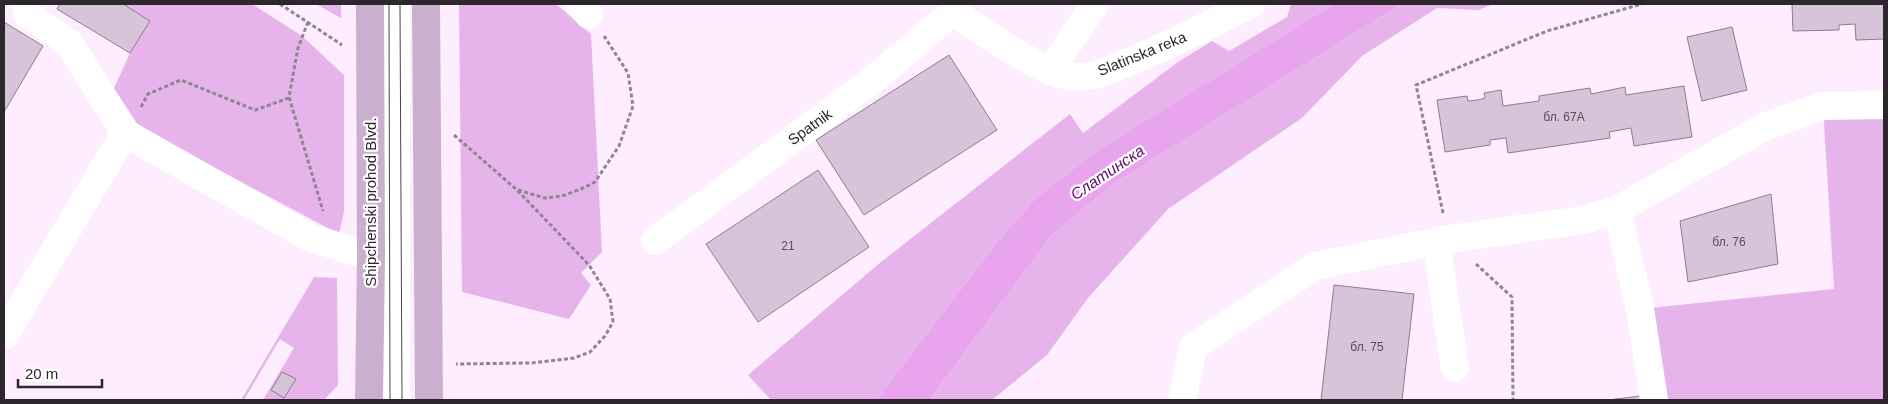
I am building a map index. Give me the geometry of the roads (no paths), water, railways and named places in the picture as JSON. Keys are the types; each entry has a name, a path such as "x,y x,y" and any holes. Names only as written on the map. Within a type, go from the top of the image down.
{"main road":[{"name":"Shipchenski prohod Blvd.","path":"369,400 371,257 370,4"},
{"path":"426,4 429,400"}],"street":[{"path":"26,4 28,15 70,43 125,133 309,237 371,257"},
{"path":"396,4 396,400"},
{"path":"1050,71 1095,4"},
{"name":"Slatinska reka","path":"954,8 1018,53 1050,71 1078,78 1107,71 1178,41 1251,4"},
{"name":"Spatnik","path":"655,241 874,79 954,8"},
{"path":"1182,400 1193,347 1316,266 1442,240 1583,220 1617,210 1766,126 1823,106 1884,105"},
{"path":"4,336 125,133"},
{"path":"1617,210 1640,309 1654,400"},
{"path":"1442,240 1455,368"}],"water":[{"name":"Слатинска","path":"1334,4 1401,4 1113,184 1052,235 929,400 876,400 994,246 1036,198 1098,150"}],"tram line":[{"path":"389,4 390,400"},
{"path":"400,4 402,400"}]}
